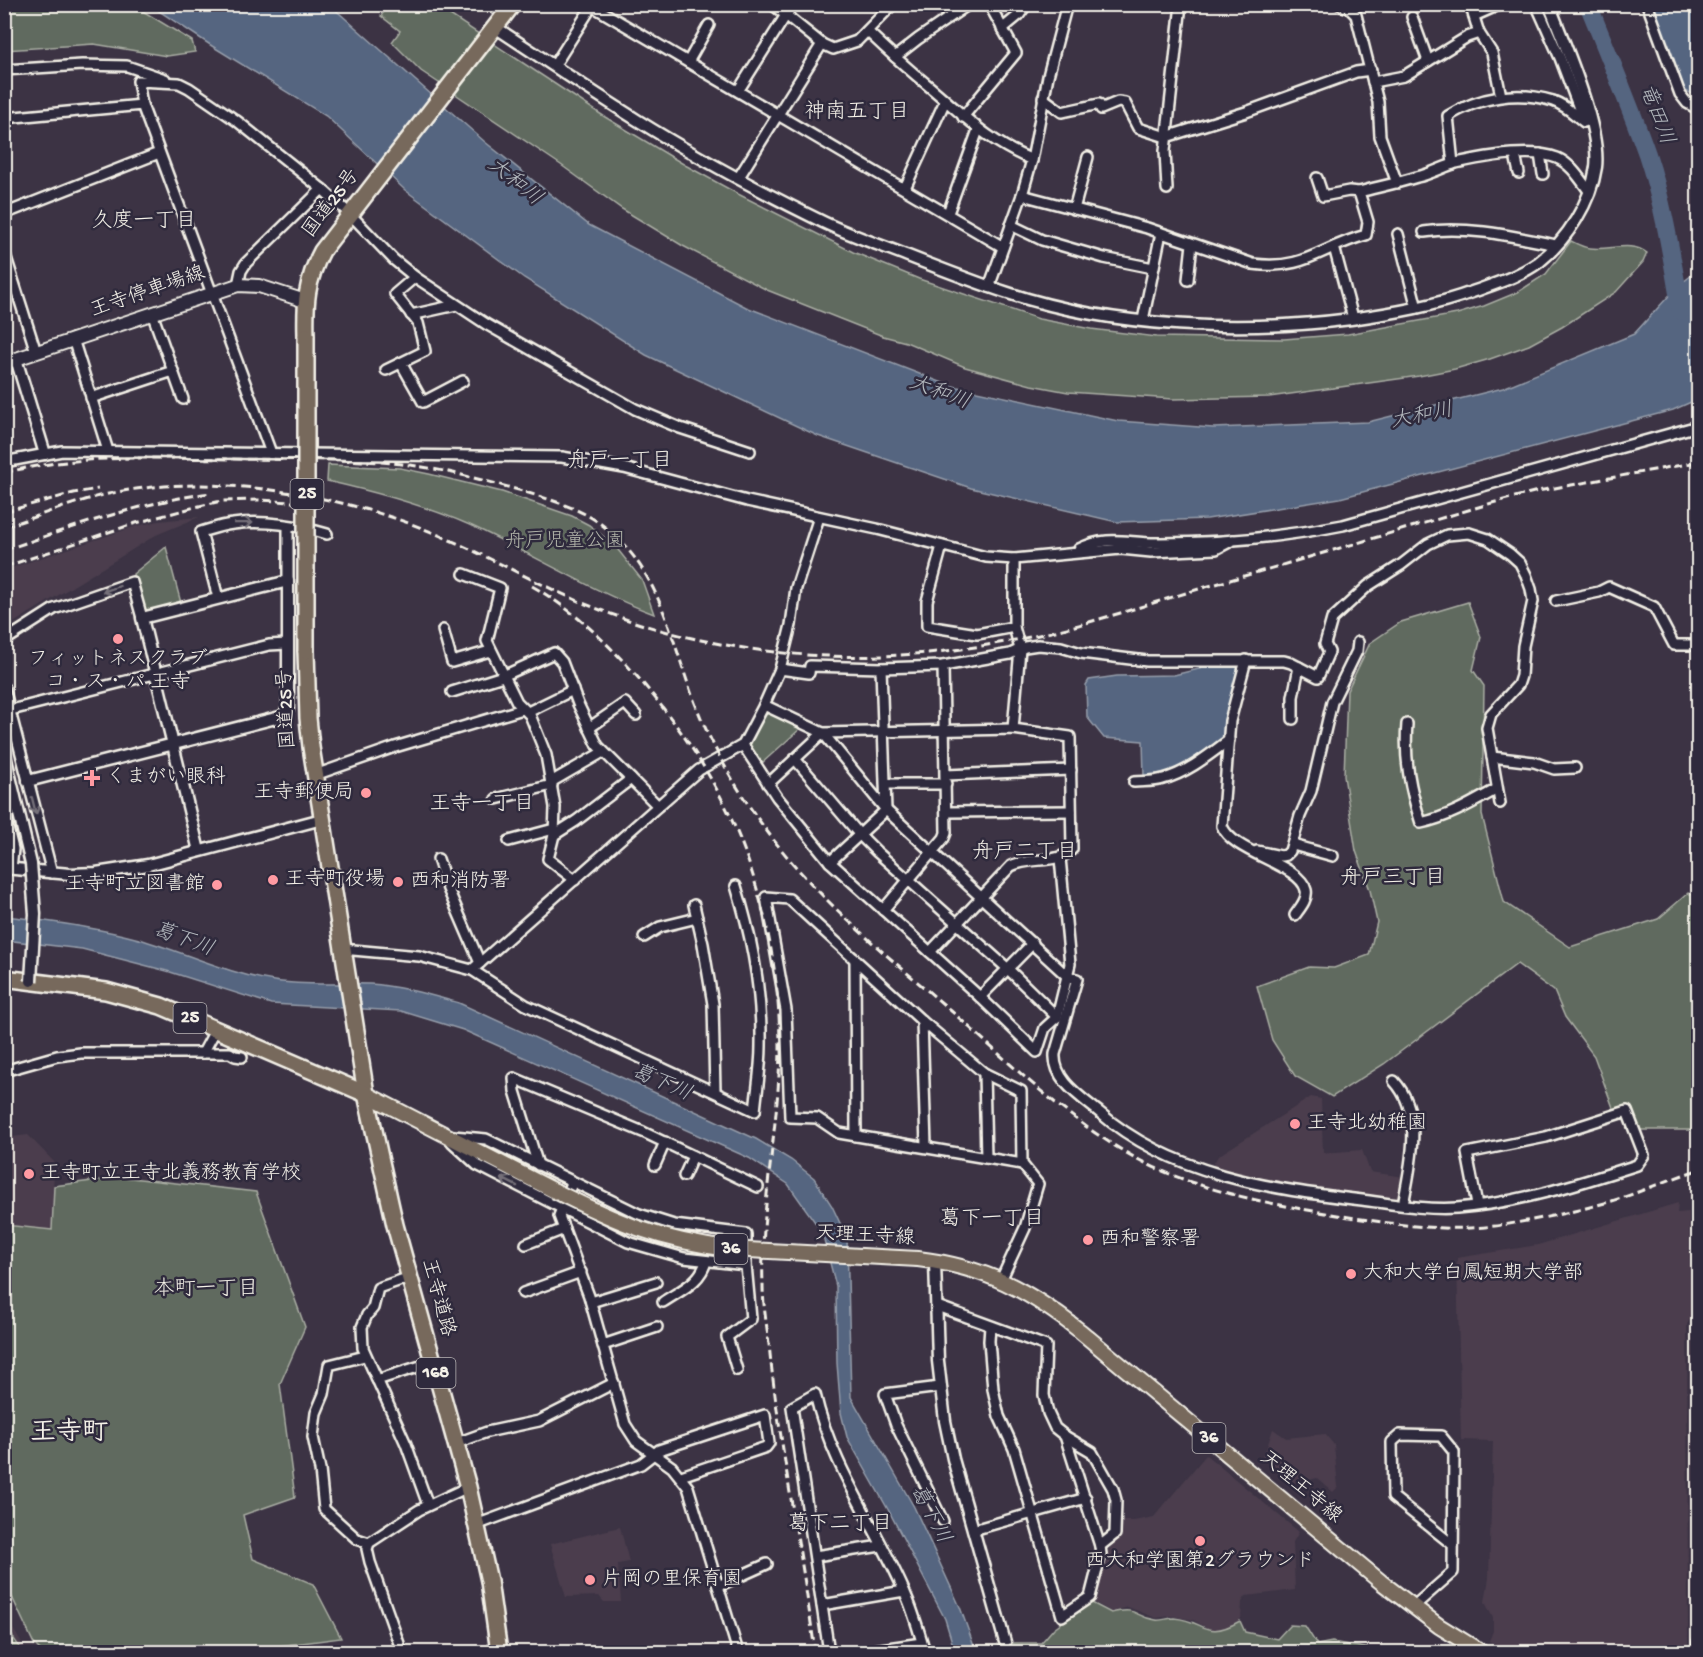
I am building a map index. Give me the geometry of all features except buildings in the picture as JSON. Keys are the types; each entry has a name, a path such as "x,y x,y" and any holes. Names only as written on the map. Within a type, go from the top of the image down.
{"highway":[{"name":"国道25号","path":"366,1094 308,718 305,301 314,267 322,251 513,4"},
{"name":"25","path":"4,978 123,994 161,1006 366,1094"},
{"name":"王寺道路","path":"366,1094 396,1225 454,1444 468,1487 489,1581 500,1653"}],"main road":[{"name":"王寺停車場線","path":"10,361 238,285 259,286 305,301"},
{"name":"天理王寺線","path":"366,1094 555,1191 637,1229 668,1239 730,1249 935,1261 964,1267 1001,1280 1038,1299 1080,1331 1413,1607 1481,1653"}],"street":[{"path":"466,4 469,6 474,4"},
{"path":"772,4 822,44 833,49 839,49 856,41 893,4"},
{"path":"738,91 793,4"},
{"path":"895,57 969,4"},
{"path":"963,117 1016,53 989,4"},
{"path":"1002,29 1019,15 1027,4"},
{"path":"989,287 1032,160 1043,98 1067,4"},
{"path":"1167,189 1166,137 1181,4"},
{"path":"1339,4 1355,8 1378,102 1380,136 1397,183"},
{"path":"1470,4 1479,33 1492,53 1501,96"},
{"path":"1474,16 1501,4"},
{"path":"1536,4 1588,126"},
{"path":"495,27 639,121 825,223 989,287 1054,306 1106,316 1233,327 1287,326 1417,308 1453,299 1519,274 1537,263 1556,245 1568,230 1589,191 1596,169 1596,154 1549,4"},
{"path":"1647,4 1680,94 1687,103 1698,109"},
{"path":"554,66 590,5 1003,247"},
{"path":"1412,17 1428,61"},
{"path":"688,62 709,25"},
{"path":"867,31 978,130 997,143 1032,160"},
{"path":"1373,82 1404,76 1467,37 1479,33"},
{"path":"739,177 822,44"},
{"path":"4,70 82,65 127,66 189,88 237,121 353,211 394,260 456,305 635,409 680,428 750,451"},
{"path":"1043,98 1062,112 1099,104 1101,109 1118,102 1125,103 1138,128 1166,137 1246,112 1356,72 1371,70"},
{"path":"179,83 138,81 142,105 271,453"},
{"path":"1454,164 1448,116 1471,104 1501,96 1552,101 1567,108 1588,126"},
{"path":"905,188 945,101"},
{"path":"4,118 142,105"},
{"path":"948,213 978,130"},
{"path":"4,214 159,153"},
{"path":"1317,178 1323,196 1349,191 1359,192 1397,183 1454,164 1479,159 1540,154 1556,157 1567,163 1589,191"},
{"path":"1540,154 1543,174"},
{"path":"1515,155 1519,173"},
{"path":"1074,209 1088,157"},
{"path":"238,285 241,271 246,263 322,189"},
{"path":"1022,195 1161,233 1263,266 1294,264 1308,260 1366,235 1368,222 1359,192"},
{"path":"1011,225 1042,240 1104,258 1153,268"},
{"path":"1424,232 1453,230 1514,237 1556,245"},
{"path":"1143,320 1161,233"},
{"path":"1398,234 1417,308"},
{"path":"1188,280 1192,244"},
{"path":"1334,247 1353,318"},
{"path":"4,251 36,352"},
{"path":"386,370 425,351 418,323 394,294 415,277"},
{"path":"411,315 456,305"},
{"path":"152,313 183,399"},
{"path":"73,339 108,451"},
{"path":"10,361 45,454"},
{"path":"401,363 423,402 463,381"},
{"path":"92,398 173,371"},
{"path":"4,462 62,451 562,457 624,468 747,501 877,529 986,557 1014,559 1072,552 1111,539 1160,543 1233,540 1295,534 1360,521 1698,426"},
{"path":"472,970 699,770 743,745 780,669 791,625 796,588 819,517"},
{"path":"218,598 201,532 232,524 256,523 288,526 327,534"},
{"path":"28,781 284,715 288,708 288,526"},
{"path":"780,669 809,673 810,666 881,668 944,666 1010,654 1031,645 1054,646 1081,654 1147,661 1224,663 1246,660 1284,661 1299,666 1318,677 1329,652 1325,644 1332,619 1368,586 1401,565 1419,549 1437,540 1460,533 1479,535 1520,563 1532,589 1533,601 1523,646 1521,676 1518,685 1491,714 1487,728 1500,803"},
{"path":"942,546 927,601 927,626 977,634 1014,627"},
{"path":"1012,729 1020,649 1014,627 1014,559"},
{"path":"464,574 501,588 487,635 490,651 517,702 526,710 544,748 555,807 554,832 548,859 575,880"},
{"path":"142,618 288,581"},
{"path":"4,641 54,609 132,582 200,851"},
{"path":"1556,601 1599,592 1609,587 1654,607 1674,645 1698,645"},
{"path":"443,630 452,662 490,651"},
{"path":"1249,850 1281,856 1286,855 1293,845 1299,816 1311,791 1332,702 1357,651 1358,642"},
{"path":"11,710 269,645 287,644"},
{"path":"452,692 503,676 554,653 562,662 589,728 603,752 658,806"},
{"path":"1246,660 1233,705 1228,740 1222,826 1229,836 1302,883 1306,890 1306,897 1295,915"},
{"path":"883,910 933,852 946,833 944,666"},
{"path":"1293,720 1293,697 1299,666"},
{"path":"830,862 886,810 881,668"},
{"path":"4,688 52,873"},
{"path":"315,775 395,747 526,710 573,690"},
{"path":"589,728 625,703 636,715"},
{"path":"764,705 823,733 886,810 1068,977 1077,979 1055,1054 1057,1070 1065,1082 1104,1116 1152,1149 1174,1159 1239,1179 1344,1198 1436,1208 1477,1205 1546,1193 1637,1165 1644,1155 1627,1111 1546,1137 1467,1153 1477,1205"},
{"path":"1407,724 1405,744 1408,772 1421,823 1448,815 1497,789"},
{"path":"768,784 823,733 1012,729 1070,737 1072,849 1060,858 1029,860 1011,866 930,952"},
{"path":"1134,782 1158,780 1173,775 1203,759 1228,740"},
{"path":"743,745 784,807 830,862 980,997 1037,1052 1045,1028 1057,1017 1068,977 1070,952 1060,858"},
{"path":"4,751 28,846 33,882 35,933 31,981"},
{"path":"495,799 552,783 603,752"},
{"path":"1492,757 1534,762 1554,769 1575,768"},
{"path":"795,759 859,834 1007,968 1057,1017"},
{"path":"886,784 1071,770"},
{"path":"509,841 554,832 576,821 631,779"},
{"path":"947,812 1071,811"},
{"path":"4,813 13,849 8,868 52,873 96,873 119,870 322,819"},
{"path":"1293,845 1333,856"},
{"path":"438,859 448,889 480,963"},
{"path":"343,954 419,956 472,970 526,1005 755,1111 760,1059 760,1024 750,941 736,886"},
{"path":"1001,1280 1025,1228 1038,1184 1022,1164 1021,1091 984,1072 922,1021 789,899 766,897 786,1010 790,1117 817,1118 839,1133 1022,1164"},
{"path":"694,905 713,1004 715,1091"},
{"path":"644,937 660,927 697,918"},
{"path":"980,997 1033,943"},
{"path":"855,959 856,1136"},
{"path":"922,1021 926,1146"},
{"path":"203,1053 216,1029"},
{"path":"4,1071 67,1054 230,1053 242,1057"},
{"path":"984,1072 986,1158"},
{"path":"538,1165 515,1091 514,1078 665,1142 758,1188"},
{"path":"1394,1081 1405,1095 1411,1113 1412,1144 1403,1205"},
{"path":"444,1135 486,1139 639,1214 674,1225 747,1234 746,1265 751,1319 728,1337 737,1370"},
{"path":"444,1135 477,1166 628,1242 684,1258 746,1265"},
{"path":"655,1165 665,1142"},
{"path":"684,1176 693,1156"},
{"path":"572,1183 559,1216 591,1302 629,1432 636,1441 681,1476 693,1501 738,1653"},
{"path":"526,1244 564,1229"},
{"path":"663,1302 699,1278 706,1261"},
{"path":"935,1261 940,1387 949,1441 1005,1642"},
{"path":"523,1293 581,1272"},
{"path":"410,1277 378,1288 373,1308 367,1314 362,1327 365,1356 406,1444 428,1505"},
{"path":"591,1302 656,1282"},
{"path":"937,1306 1046,1346 1044,1395 1048,1413 1055,1428 1092,1452 1113,1489 1116,1500 1115,1534 1101,1546"},
{"path":"990,1326 993,1389 999,1416 1014,1449 1062,1616 1090,1596 1101,1554 1101,1546 1065,1436"},
{"path":"603,1345 657,1328"},
{"path":"365,1356 329,1365 324,1394 316,1413 313,1437 320,1470 324,1509 357,1539 369,1543"},
{"path":"376,1380 433,1362"},
{"path":"454,1444 487,1432 539,1421 614,1383"},
{"path":"940,1387 885,1394 896,1425 943,1521"},
{"path":"829,1653 792,1407 815,1394 820,1416 833,1451 904,1591 924,1648 860,1653"},
{"path":"476,1525 642,1464 659,1450 765,1415 769,1443 766,1447 681,1476"},
{"path":"1413,1607 1453,1572 1454,1452 1441,1436 1400,1435 1392,1442 1393,1497 1453,1545"},
{"path":"402,1653 370,1562 369,1543 428,1505 468,1487"},
{"path":"974,1530 1086,1498"},
{"path":"815,1556 881,1545"},
{"path":"718,1586 767,1564"},
{"path":"822,1605 904,1591"},
{"path":"1698,1642 1698,1653"}],"shaded area":[{"path":"199,517 156,535 5,628 5,570 137,526"},
{"name":"王寺北幼稚園","path":"1311,1097 1321,1099 1323,1153 1362,1150 1370,1172 1404,1177 1402,1195 1398,1200 1370,1198 1262,1181 1212,1166 1218,1156"},
{"name":"王寺町立王寺北義務教育学校","path":"28,1135 54,1162 52,1230 5,1225 4,1138"},
{"path":"1678,1203 1677,1213 1689,1212 1691,1318 1687,1324 1688,1652 1510,1652 1489,1641 1493,1631 1493,1618 1485,1602 1489,1578 1493,1441 1461,1440 1457,1258 1538,1245"},
{"path":"1273,1429 1286,1438 1325,1434 1334,1445 1338,1487 1333,1492 1317,1478 1296,1483 1280,1476 1269,1459 1262,1456"},
{"name":"西大和学園第2グラウンド","path":"1206,1455 1299,1532 1293,1542 1295,1590 1246,1596 1242,1602 1241,1619 1226,1628 1211,1630 1193,1620 1171,1616 1156,1618 1128,1607 1112,1612 1094,1602 1098,1597 1102,1570 1119,1521 1154,1517"},
{"name":"片岡の里保育園","path":"620,1527 629,1562 618,1564 621,1602 604,1602 599,1596 566,1597 550,1544"},
{"path":"4,1614 27,1652 20,1652 21,1649 5,1626"}],"green space":[{"path":"4,5 133,5 192,41 195,52 167,56 94,44 5,50"},
{"path":"388,5 435,5 605,117 685,165 853,252 919,279 1039,319 1091,329 1157,337 1284,339 1348,334 1457,314 1518,292 1546,274 1571,241 1588,248 1627,246 1647,253 1643,262 1616,292 1562,327 1529,345 1455,369 1269,397 1173,399 1068,392 1031,385 965,367 906,342 883,336 767,290 683,246 622,209 421,71 392,42 400,31 381,16"},
{"name":"舟戸児童公園","path":"328,465 400,468 429,474 502,492 572,516 589,525 615,546 642,580 654,614 585,583 454,518 400,500 327,481"},
{"path":"166,547 181,603 148,611 142,609 133,574"},
{"path":"1468,602 1481,637 1473,670 1484,686 1482,815 1504,902 1570,947 1658,919 1688,893 1698,897 1698,1128 1636,1130 1615,1113 1594,1056 1565,1017 1554,991 1517,964 1384,1064 1332,1097 1295,1076 1272,1040 1257,986 1309,967 1334,968 1369,955 1377,922 1370,890 1356,851 1344,776 1347,691 1370,643 1401,622"},
{"path":"772,713 801,728 761,764 749,747 764,715"},
{"path":"122,1177 256,1192 305,1327 280,1384 295,1497 243,1515 253,1559 313,1584 341,1638 279,1646 278,1652 42,1652 34,1644 5,1582 5,1225 52,1230 54,1186"},
{"path":"1090,1602 1111,1613 1131,1611 1149,1619 1174,1618 1212,1630 1228,1627 1240,1621 1245,1632 1277,1639 1290,1625 1305,1626 1317,1645 1332,1642 1388,1652 984,1652 984,1650 1015,1643 1041,1643 1054,1628"},
{"path":"5,1626 21,1649 20,1652 5,1652"}],"water":[{"name":"大和川","path":"150,5 330,5 485,142 589,225 746,307 948,385 1118,421 1213,428 1368,422 1503,388 1634,334 1677,287 1698,270 1698,399 1673,410 1340,498 1207,519 1117,522 971,488 818,436 646,355 524,278 405,190 326,116"},
{"path":"1652,5 1698,5 1698,96 1683,90"},
{"path":"1239,665 1241,668 1234,689 1225,738 1194,760 1163,776 1144,776 1143,741 1104,738 1087,717 1086,685 1089,680 1117,676 1174,675 1207,667"},
{"path":"5,916 72,925 139,939 257,978 298,983 381,985 459,1003 756,1139 791,1160 814,1178 832,1206 847,1238 851,1397 914,1507 960,1607 976,1652 955,1652 945,1619 890,1513 847,1437 841,1413 837,1363 836,1286 822,1232 788,1184 749,1158 463,1030 401,1011 271,1004 167,971 82,949 5,940"}],"waterway":[{"name":"竜田川","path":"1588,4 1653,173 1667,232 1681,311"}],"railway":[{"path":"4,473 60,463 116,458 381,462 433,469 522,491 555,501 597,521 625,546 641,566 663,611 697,708 712,743 744,798 789,859 813,886 866,937 1034,1085 1101,1137 1151,1166 1205,1187 1262,1201 1349,1217 1444,1228 1483,1227 1543,1218 1623,1197 1698,1170"},
{"path":"4,527 108,494 161,486 201,485 282,491 361,508 399,520 455,542 581,602 625,619 669,632 715,643 761,650 813,655 900,655 987,645 1040,635 1492,503 1538,491 1698,462"},
{"path":"4,512 74,493 98,489"},
{"path":"4,550 132,509 211,493"},
{"path":"4,567 136,523 221,501 258,500 310,503"},
{"path":"532,586 577,617 604,641 641,681 682,734 709,776 731,819 744,850 764,915 776,982 780,1048 764,1226 764,1302 780,1429 815,1652"}],"place":[{"name":"フィットネスクラブ コ・ス・パ 王寺","path":"118,639"},
{"name":"くまがい眼科","path":"92,778"},
{"name":"王寺郵便局","path":"366,793"},
{"name":"王寺町役場","path":"273,880"},
{"name":"西和消防署","path":"398,882"},
{"name":"王寺町立図書館","path":"217,885"},
{"name":"王寺北幼稚園","path":"1295,1124"},
{"name":"王寺町立王寺北義務教育学校","path":"29,1174"},
{"name":"西和警察署","path":"1088,1240"},
{"name":"大和大学白鳳短期大学部","path":"1351,1274"},
{"name":"西大和学園第2グラウンド","path":"1200,1541"},
{"name":"片岡の里保育園","path":"590,1580"}],"district":[{"name":"神南五丁目","path":"857,113"},
{"name":"久度一丁目","path":"144,222"},
{"name":"舟戸一丁目","path":"620,462"},
{"name":"王寺一丁目","path":"482,805"},
{"name":"舟戸二丁目","path":"1025,853"},
{"name":"舟戸三丁目","path":"1393,879"},
{"name":"葛下一丁目","path":"992,1220"},
{"name":"本町一丁目","path":"206,1290"},
{"name":"王寺町","path":"69,1434"},
{"name":"葛下二丁目","path":"840,1525"}],"water label":[{"name":"葛下川","path":"183,941"},
{"name":"葛下川","path":"661,1084"},
{"name":"葛下川","path":"929,1515"}]}
